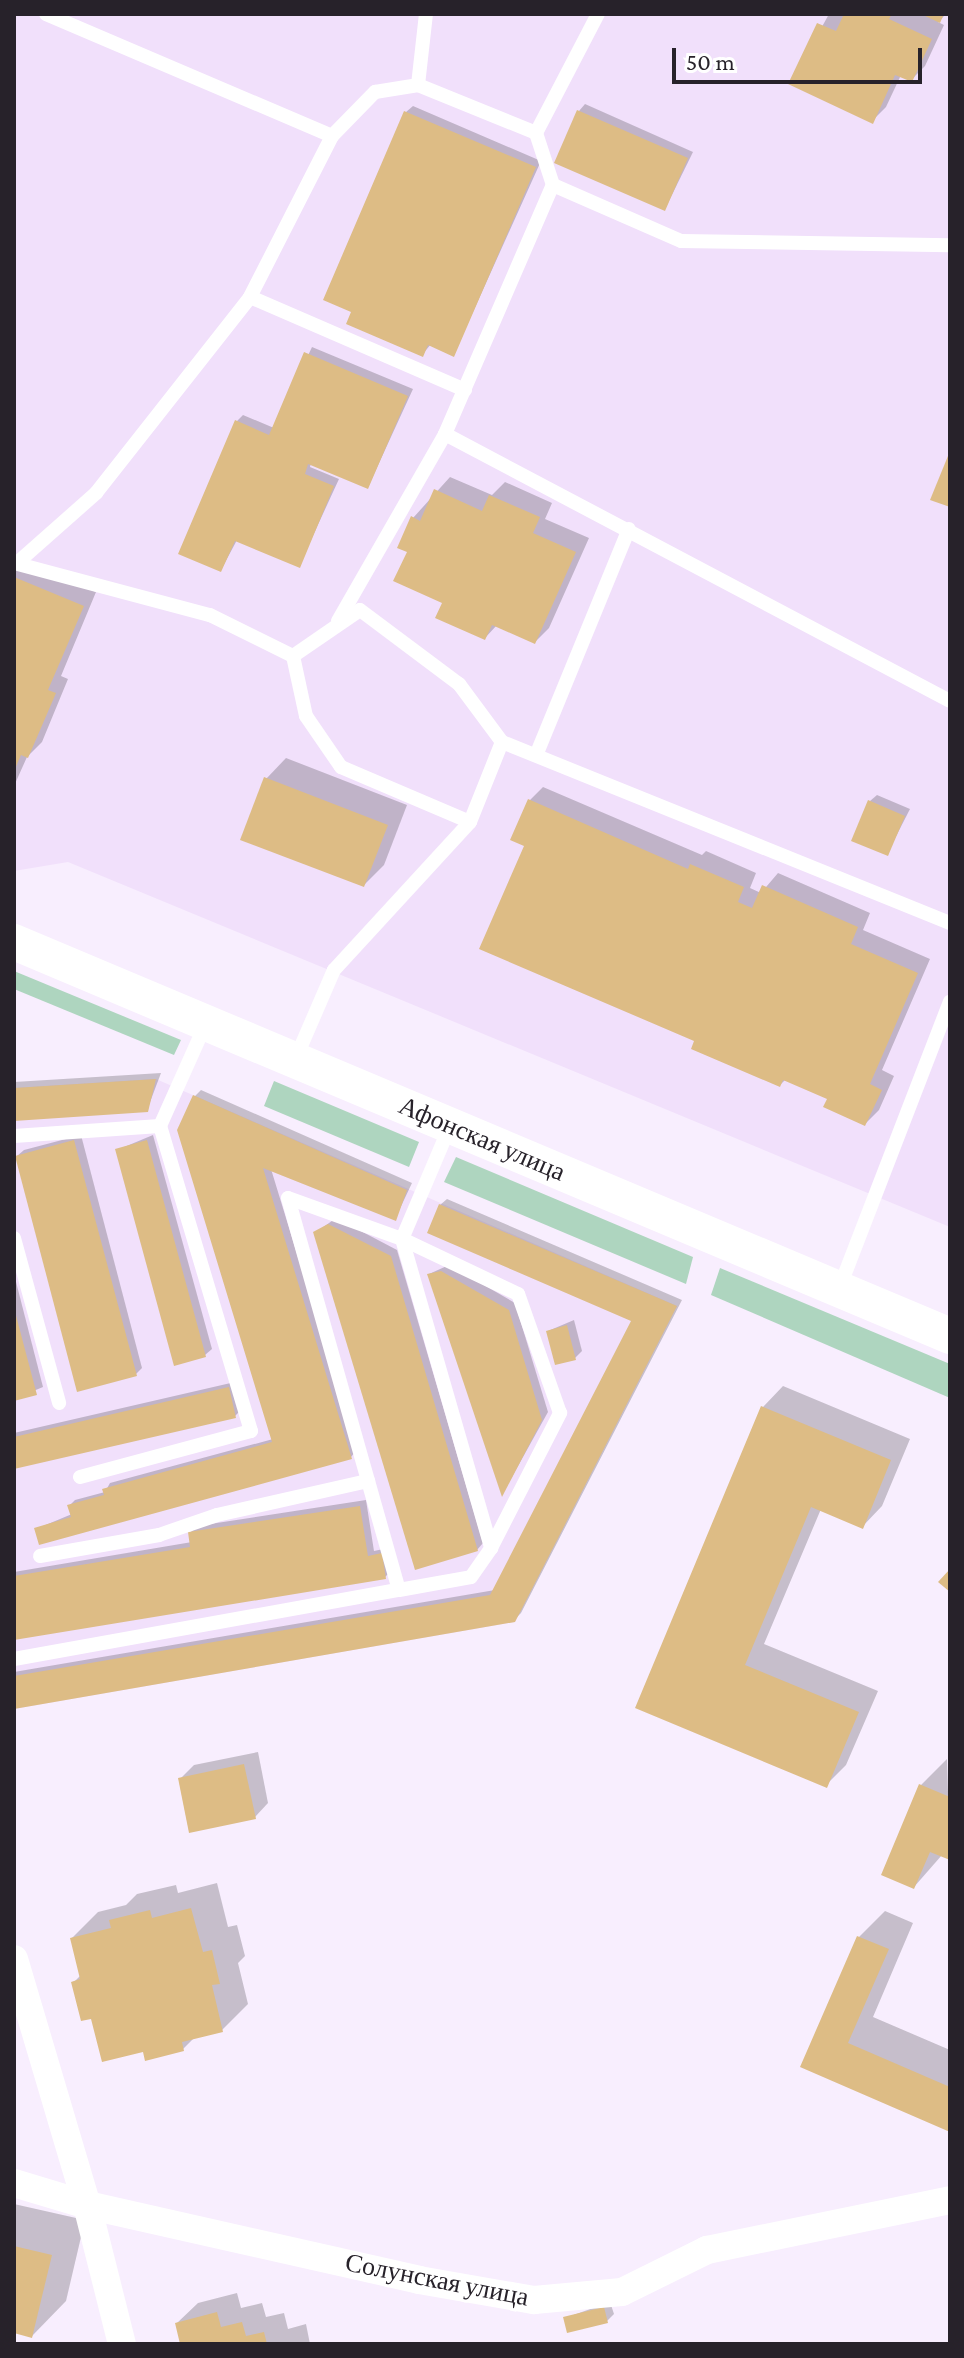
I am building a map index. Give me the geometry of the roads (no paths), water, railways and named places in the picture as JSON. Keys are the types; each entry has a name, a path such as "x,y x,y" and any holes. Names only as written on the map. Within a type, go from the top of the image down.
{"street":[{"name":"Афонская улица","path":"14,942 950,1336"},
{"path":"14,1959 87,2205 122,2344"},
{"name":"Солунская улица","path":"14,2183 87,2205 419,2280 534,2300 622,2292 707,2250 950,2200"}],"lane":[{"path":"46,14 332,136"},
{"path":"418,85 426,14"},
{"path":"338,621 445,434 553,185 536,133 598,14"},
{"path":"16,563 96,493 250,297 332,136 375,92 418,85 536,133"},
{"path":"553,185 681,241 950,245"},
{"path":"250,297 465,390"},
{"path":"445,434 950,701"},
{"path":"537,753 629,529"},
{"path":"16,563 210,615 293,656"},
{"path":"293,656 338,621 360,610 459,684 502,742 537,753 950,923"},
{"path":"293,656 306,716 341,767 470,822"},
{"path":"295,1060 334,970 470,822 502,742"},
{"path":"839,1289 950,1002"},
{"path":"80,1477 251,1431 160,1126 206,1023"},
{"path":"14,1136 160,1126"},
{"path":"450,1126 402,1239 491,1548"},
{"path":"14,1659 399,1590 471,1577 491,1548 560,1413 518,1294 402,1239 288,1198 399,1590"},
{"path":"14,1238 59,1403"},
{"path":"40,1556 159,1535 217,1515 368,1481"}]}
